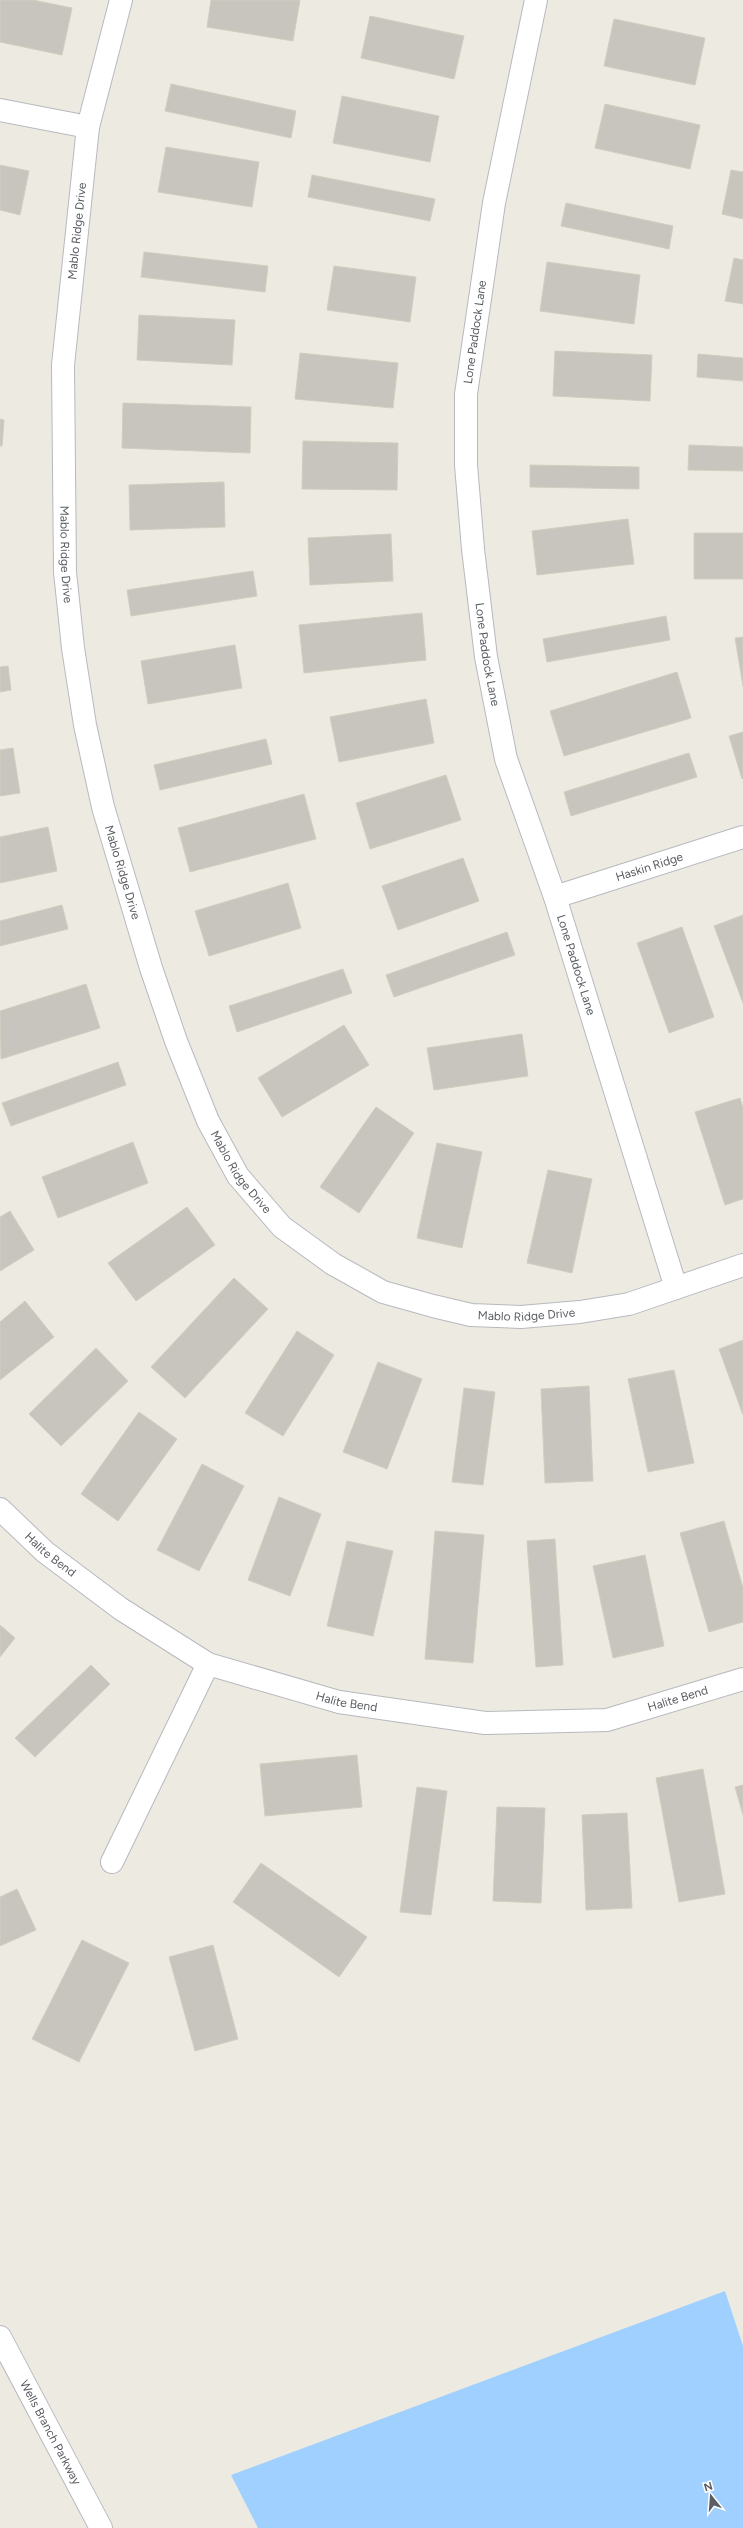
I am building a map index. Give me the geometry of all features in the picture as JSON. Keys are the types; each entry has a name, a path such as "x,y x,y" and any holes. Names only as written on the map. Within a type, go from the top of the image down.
{"street":[{"name":"Mablo Ridge Drive","path":"121,0 88,127 63,365 65,572 73,648 85,725 103,807 151,968 176,1041 208,1121 238,1176 282,1227 333,1264 384,1292 471,1315 521,1317 580,1312 629,1304 743,1265"},
{"name":"Lone Paddock Lane","path":"536,0 493,211 466,394 466,465 486,657 506,759 555,898 676,1288"},
{"path":"0,110 88,127"},
{"name":"Haskin Ridge","path":"555,898 743,837"},
{"name":"Halite Bend","path":"0,1508 45,1552 121,1609 208,1664 339,1702 485,1723 607,1720 743,1679"},
{"path":"112,1862 208,1664"},
{"name":"Wells Branch Parkway","path":"0,2337 101,2528"}],"water":[{"path":"725,2291 743,2346 743,2528 258,2528 231,2475"}],"building":[{"path":"0,0 33,0 72,8 62,55 0,42"},
{"path":"211,0 300,0 293,41 207,27"},
{"path":"370,16 464,36 454,79 361,58"},
{"path":"614,19 705,38 695,85 604,66"},
{"path":"171,84 296,111 291,138 165,111"},
{"path":"342,96 439,116 430,162 333,143"},
{"path":"605,104 700,125 690,169 595,148"},
{"path":"166,147 259,162 252,207 158,192"},
{"path":"0,165 29,171 20,215 0,210"},
{"path":"731,170 743,172 743,219 722,214"},
{"path":"312,175 435,199 430,221 308,197"},
{"path":"566,203 673,226 669,249 561,226"},
{"path":"144,252 268,266 265,292 141,277"},
{"path":"734,258 743,260 743,304 725,301"},
{"path":"547,262 640,275 634,324 540,311"},
{"path":"334,266 416,277 410,322 327,310"},
{"path":"139,315 235,320 232,365 137,360"},
{"path":"555,351 652,355 650,401 553,396"},
{"path":"300,353 398,363 393,408 295,399"},
{"path":"698,354 743,358 743,381 697,377"},
{"path":"123,403 251,407 250,453 122,448"},
{"path":"0,419 4,420 2,446 0,446"},
{"path":"303,441 398,443 397,490 302,489"},
{"path":"689,445 743,447 743,471 688,470"},
{"path":"530,465 639,467 639,489 530,487"},
{"path":"224,482 225,527 130,530 129,485"},
{"path":"628,519 634,564 537,575 532,531"},
{"path":"694,533 743,533 743,579 694,579"},
{"path":"391,534 393,581 310,585 308,538"},
{"path":"253,571 257,596 131,616 127,590"},
{"path":"422,613 426,660 304,673 299,625"},
{"path":"666,616 670,640 547,662 543,639"},
{"path":"743,637 743,686 735,638"},
{"path":"235,645 242,688 148,704 141,661"},
{"path":"8,666 11,690 0,692 0,667"},
{"path":"677,672 691,718 564,756 550,711"},
{"path":"426,699 434,743 339,762 330,717"},
{"path":"743,732 743,778 742,779 729,736"},
{"path":"266,739 272,764 160,790 154,765"},
{"path":"13,748 20,793 0,796 0,750"},
{"path":"689,753 697,777 571,816 564,792"},
{"path":"446,775 461,820 370,849 356,803"},
{"path":"304,794 316,839 190,872 178,828"},
{"path":"48,827 57,871 0,883 0,837"},
{"path":"463,858 479,901 398,930 382,886"},
{"path":"288,883 301,928 209,956 195,911"},
{"path":"62,905 68,929 0,946 0,921"},
{"path":"743,915 743,1003 714,926"},
{"path":"682,927 714,1017 669,1033 637,943"},
{"path":"507,932 515,955 394,997 386,975"},
{"path":"343,969 352,993 237,1032 229,1006"},
{"path":"86,984 100,1028 1,1059 0,1011"},
{"path":"344,1025 369,1065 282,1117 258,1078"},
{"path":"522,1034 528,1076 434,1090 427,1048"},
{"path":"118,1062 126,1085 11,1126 2,1103"},
{"path":"740,1098 743,1108 743,1199 725,1205 695,1112"},
{"path":"376,1107 414,1133 359,1213 320,1187"},
{"path":"133,1142 148,1183 58,1218 42,1177"},
{"path":"437,1143 482,1152 462,1248 417,1238"},
{"path":"548,1170 592,1179 572,1273 527,1263"},
{"path":"187,1207 215,1245 136,1301 108,1263"},
{"path":"10,1211 34,1250 0,1271 0,1217"},
{"path":"234,1278 268,1309 185,1398 151,1367"},
{"path":"25,1301 54,1337 0,1380 0,1322"},
{"path":"297,1331 334,1355 283,1436 245,1413"},
{"path":"743,1340 743,1415 719,1349"},
{"path":"96,1348 128,1381 61,1446 29,1414"},
{"path":"378,1362 422,1379 387,1469 343,1452"},
{"path":"674,1370 694,1463 648,1472 628,1379"},
{"path":"589,1386 593,1481 545,1483 541,1389"},
{"path":"464,1388 495,1392 483,1485 452,1482"},
{"path":"139,1412 177,1439 118,1521 81,1494"},
{"path":"202,1464 244,1486 199,1571 157,1550"},
{"path":"279,1497 321,1514 290,1596 248,1580"},
{"path":"724,1521 743,1588 743,1622 709,1632 680,1533"},
{"path":"435,1531 484,1535 473,1663 425,1659"},
{"path":"555,1539 563,1665 536,1667 527,1541"},
{"path":"347,1541 393,1551 373,1636 327,1626"},
{"path":"645,1555 664,1646 613,1658 593,1566"},
{"path":"0,1625 15,1638 0,1657"},
{"path":"91,1665 110,1684 35,1757 15,1738"},
{"path":"357,1755 362,1807 265,1816 260,1764"},
{"path":"703,1769 725,1894 679,1902 656,1778"},
{"path":"743,1785 743,1815 735,1787"},
{"path":"417,1787 447,1791 431,1915 400,1912"},
{"path":"497,1807 545,1808 541,1903 493,1901"},
{"path":"627,1813 632,1908 586,1910 582,1815"},
{"path":"261,1863 367,1937 339,1977 233,1902"},
{"path":"17,1889 36,1930 0,1946 0,1897"},
{"path":"82,1940 129,1963 79,2062 32,2039"},
{"path":"213,1945 238,2039 195,2051 169,1957"}]}
